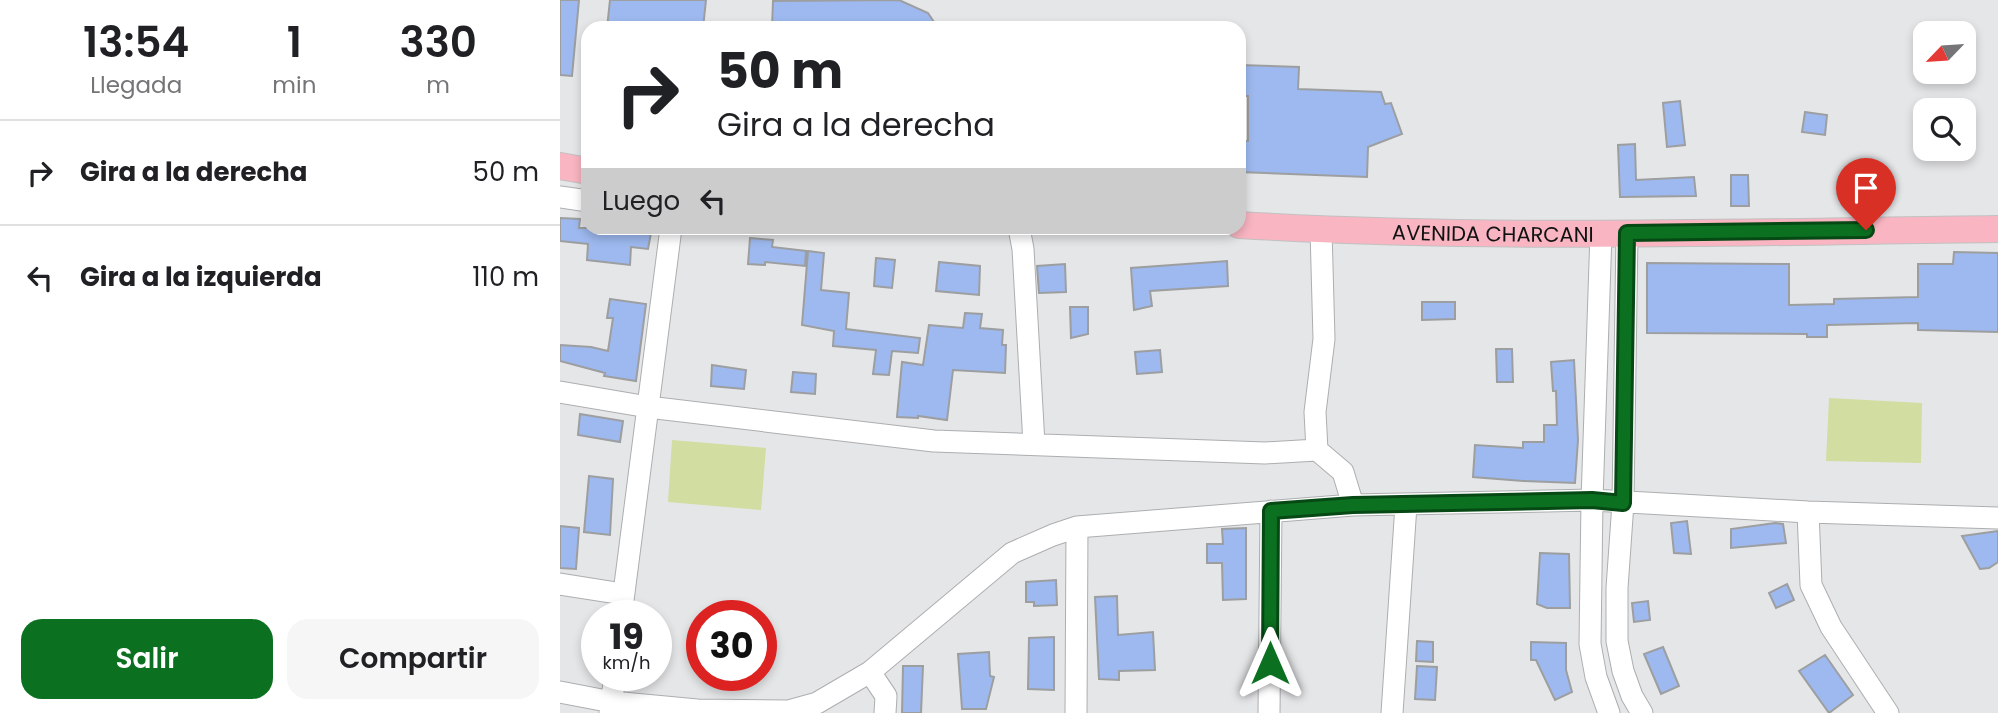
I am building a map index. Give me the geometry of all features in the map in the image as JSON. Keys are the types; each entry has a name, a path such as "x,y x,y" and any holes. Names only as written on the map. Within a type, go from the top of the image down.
{"main road":[{"path":"560,166 581,170"},
{"name":"AVENIDA CHARCANI","path":"1246,225 1321,230 1614,233 1998,229"}],"street":[{"path":"560,197 581,200"},
{"path":"1317,450 1315,412 1324,339 1321,230"},
{"path":"1609,713 1596,677 1590,644 1592,500 1614,233"},
{"path":"1614,233 1623,503 1617,588 1617,641 1632,696 1642,713"},
{"path":"622,600 670,235"},
{"path":"1020,235 1034,444"},
{"path":"560,392 648,407 934,441 1265,453 1317,450 1343,472 1353,505"},
{"path":"560,692 611,707 788,711 817,703 870,672 1012,553 1077,527 1353,505 1592,500 1808,512 1998,517"},
{"path":"1392,713 1406,505"},
{"path":"1269,713 1271,511"},
{"path":"1808,512 1811,585 1831,627 1888,713"},
{"path":"1076,713 1077,527"},
{"path":"560,584 623,594"},
{"path":"870,672 886,696 885,713"}],"green space":[{"path":"1829,398 1922,403 1921,463 1826,461"},
{"path":"672,440 766,448 761,510 668,502"}],"building":[{"path":"560,0 579,0 572,76 560,75"},
{"path":"610,0 706,0 704,21 608,21"},
{"path":"899,0 928,13 933,21 772,21 773,1"},
{"path":"1246,65 1299,67 1298,89 1381,92 1385,104 1391,103 1402,134 1368,147 1367,177 1246,172"},
{"path":"1680,101 1685,145 1667,147 1663,103"},
{"path":"1805,112 1827,115 1825,135 1802,132"},
{"path":"1635,144 1636,180 1694,177 1696,196 1620,197 1618,145"},
{"path":"1731,175 1748,175 1749,206 1731,206"},
{"path":"560,218 580,219 581,235 651,235 648,249 631,247 630,265 587,260 588,244 560,241"},
{"path":"750,238 773,240 772,247 806,251 805,266 765,262 765,265 748,264"},
{"path":"808,251 824,253 821,290 849,293 846,329 920,338 918,353 892,351 889,375 873,374 876,350 833,346 834,331 802,325"},
{"path":"1954,252 1998,253 1998,332 1918,330 1918,323 1827,325 1827,337 1807,337 1807,334 1647,333 1647,263 1789,264 1789,305 1834,304 1834,299 1918,297 1918,264 1953,264"},
{"path":"876,258 895,260 892,288 874,286"},
{"path":"1227,261 1228,286 1150,291 1152,306 1134,310 1131,268"},
{"path":"939,262 980,266 979,295 936,291"},
{"path":"1065,264 1066,292 1039,293 1037,266"},
{"path":"610,299 646,304 636,381 604,376 605,373 560,361 560,345 608,351 613,318 607,318"},
{"path":"1422,302 1455,302 1455,319 1422,320"},
{"path":"1070,307 1088,307 1088,334 1071,338"},
{"path":"965,313 982,314 980,328 1003,330 1002,345 1006,345 1005,373 953,370 947,420 918,416 897,417 902,362 923,365 929,325 963,328"},
{"path":"1496,349 1512,349 1513,382 1497,382"},
{"path":"1160,350 1162,372 1137,374 1135,352"},
{"path":"1574,360 1578,440 1575,483 1473,477 1475,445 1523,448 1523,442 1544,442 1544,425 1557,425 1556,391 1553,391 1551,362"},
{"path":"712,365 746,370 744,389 711,386"},
{"path":"793,372 816,374 815,394 791,392"},
{"path":"580,414 623,421 620,442 578,435"},
{"path":"589,476 613,479 610,535 584,532"},
{"path":"1687,521 1691,554 1674,553 1671,523"},
{"path":"1783,524 1786,543 1731,548 1731,529"},
{"path":"560,526 579,528 576,569 560,568"},
{"path":"1246,528 1246,599 1223,600 1222,563 1207,563 1207,544 1223,544 1222,529"},
{"path":"1998,531 1998,562 1989,568 1980,569 1962,536"},
{"path":"1540,553 1569,554 1570,608 1547,608 1537,604"},
{"path":"1056,580 1057,605 1034,606 1034,602 1026,602 1026,582"},
{"path":"1787,584 1794,600 1776,608 1769,593"},
{"path":"1117,596 1118,635 1153,632 1155,670 1119,671 1119,680 1099,679 1095,597"},
{"path":"1648,601 1650,620 1634,622 1632,603"},
{"path":"1054,637 1054,690 1028,689 1029,638"},
{"path":"1417,641 1433,642 1433,662 1416,661"},
{"path":"1531,642 1566,643 1566,670 1572,692 1555,700 1536,660 1531,660"},
{"path":"1663,647 1679,686 1661,694 1644,654"},
{"path":"989,652 990,676 994,677 986,709 962,709 958,654"},
{"path":"1825,655 1853,695 1829,713 1799,671"},
{"path":"903,666 923,666 921,713 902,713"},
{"path":"1417,666 1437,667 1435,700 1415,699"}],"route":[{"path":"1270,663 1271,511 1353,505 1592,500 1623,503 1627,233 1866,230"}]}
